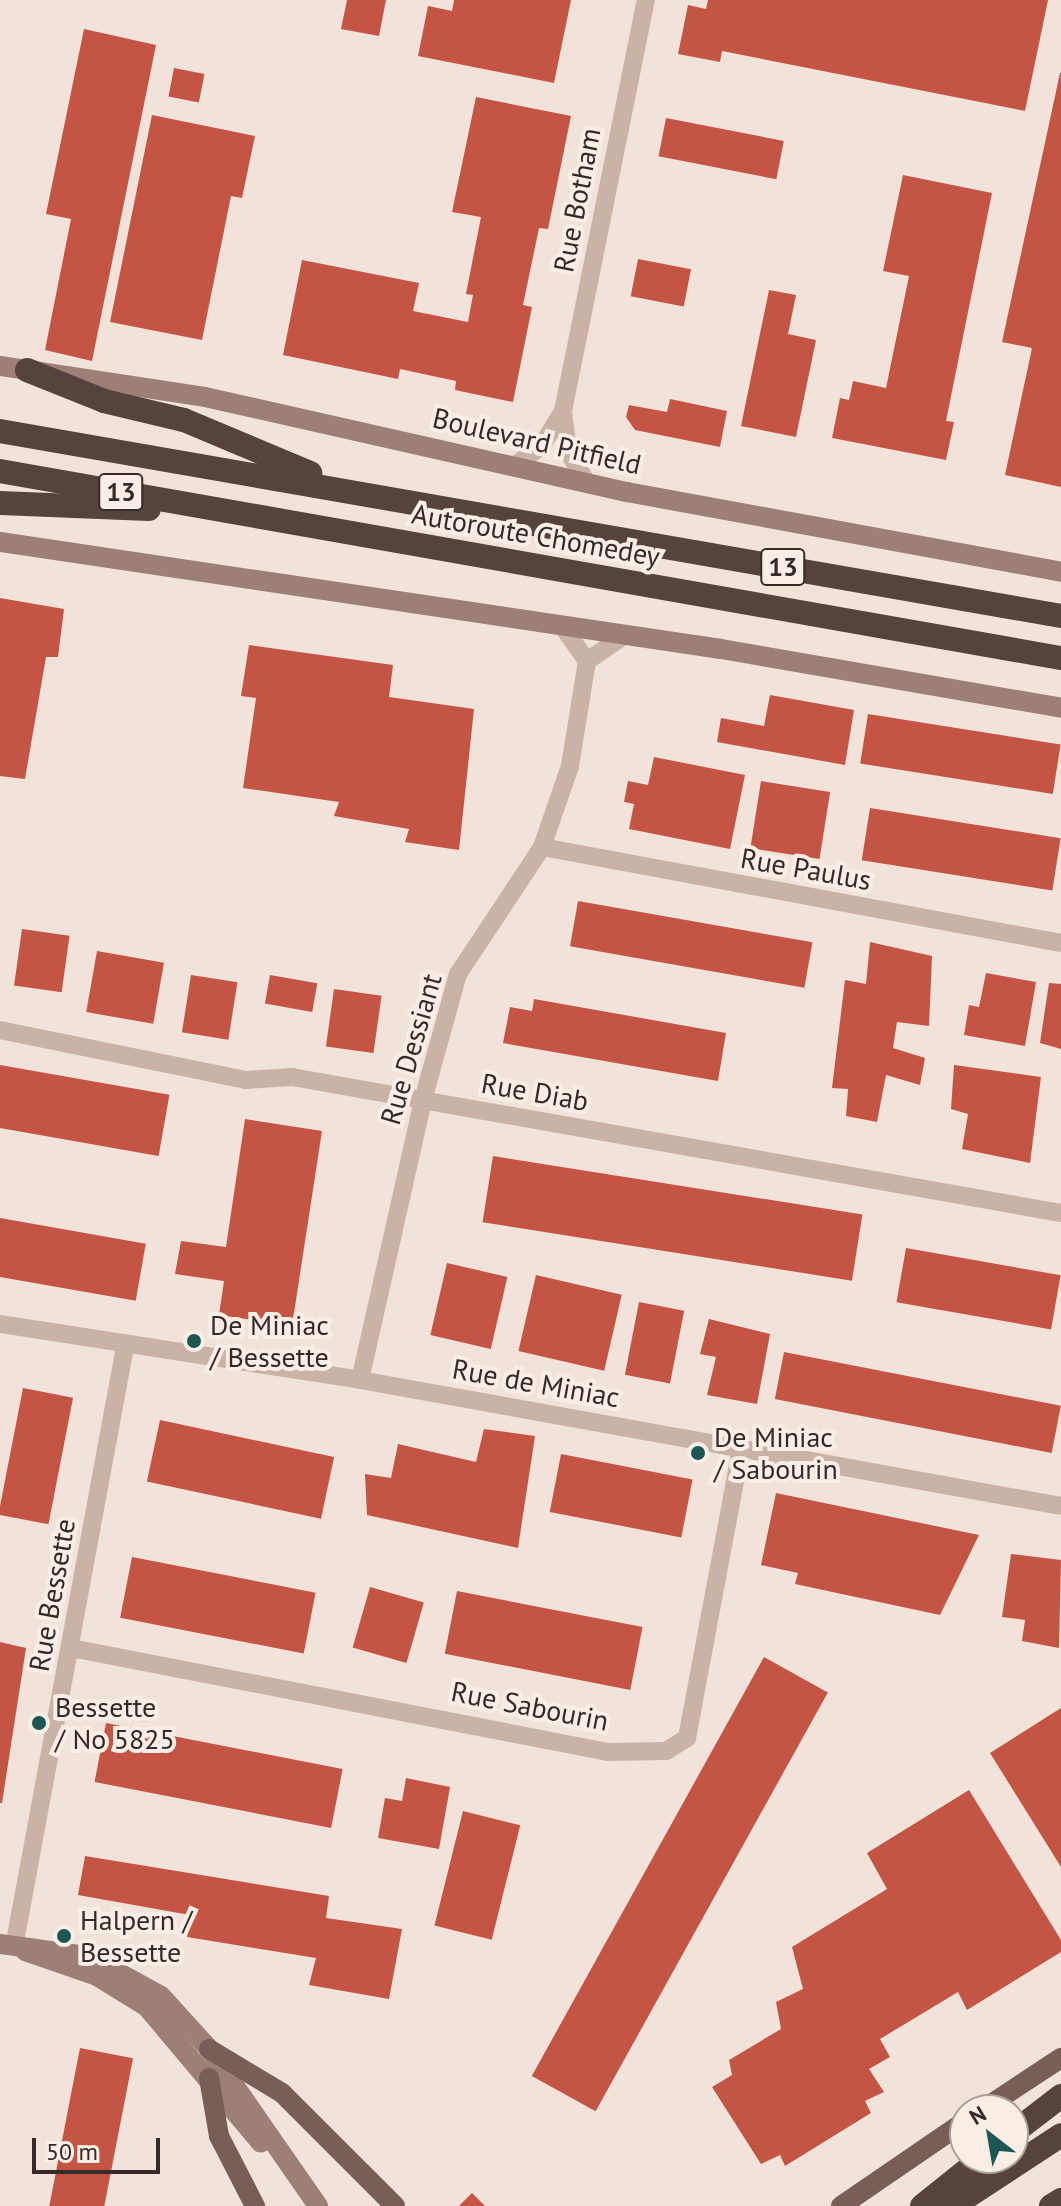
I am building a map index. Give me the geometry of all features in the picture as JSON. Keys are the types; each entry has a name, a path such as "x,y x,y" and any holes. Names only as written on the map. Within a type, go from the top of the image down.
{"highway":[{"path":"27,370 104,401 184,420 349,490"},
{"name":"Autoroute Chomedey","path":"0,431 1061,616"},
{"name":"Autoroute Chomedey","path":"0,471 1061,658"},
{"path":"0,503 242,513"},
{"path":"1029,2121 1061,2096"},
{"path":"953,2206 1061,2135"},
{"path":"922,2206 962,2174"},
{"path":"1051,2206 1061,2200"}],"main road":[{"name":"Boulevard Pitfield","path":"0,366 205,397 588,484 1061,572"},
{"path":"0,542 625,635 1061,708"},
{"path":"7,1945 66,1950 126,1972 174,2008 209,2049 318,2206"},
{"path":"7,1945 97,1976 138,1999 209,2078 311,2206"},
{"path":"209,2049 282,2093 395,2206"},
{"path":"1006,2094 1061,2058"},
{"path":"209,2078 219,2136 255,2206"},
{"path":"841,2206 949,2132"}],"street":[{"name":"Rue Botham","path":"588,484 568,452 563,411 646,0"},
{"name":"Rue Botham","path":"515,465 541,447 563,411"},
{"path":"562,626 587,661 625,635"},
{"name":"Rue Dessiant","path":"360,1380 423,1100 458,974 542,847 570,766 587,661"},
{"name":"Rue Paulus","path":"542,847 1061,943"},
{"name":"Rue Diab","path":"0,1030 246,1080 292,1077 1061,1213"},
{"name":"Rue de Miniac","path":"0,1324 125,1347 360,1380 1061,1506"},
{"name":"Rue Bessette","path":"7,1945 71,1648 125,1347"},
{"name":"Rue Sabourin","path":"71,1648 608,1752 666,1751 687,1738 741,1449"}],"building":[{"path":"347,0 386,0 379,36 341,29"},
{"path":"454,0 571,0 554,83 418,56 428,6 452,11"},
{"path":"708,0 1048,0 1025,111 722,51 720,62 678,54 688,5 706,9"},
{"path":"84,29 156,45 92,361 45,350 71,219 46,214"},
{"path":"174,68 204,74 199,102 168,96"},
{"path":"1060,73 1061,487 1005,475 1032,348 1002,342"},
{"path":"476,97 571,116 548,229 539,228 523,305 532,307 513,402 455,390 456,381 400,369 398,379 283,355 302,260 419,283 413,311 468,322 473,295 466,294 481,217 452,212"},
{"path":"152,115 255,136 242,198 231,196 202,340 110,322"},
{"path":"666,118 784,141 776,179 659,156"},
{"path":"903,175 992,193 946,421 954,422 946,460 832,438 840,398 849,400 853,381 886,388 909,276 883,271"},
{"path":"638,259 691,269 684,307 631,296"},
{"path":"769,290 796,295 788,334 816,340 796,437 741,426"},
{"path":"670,399 727,411 720,447 635,430 626,417 629,405 667,412"},
{"path":"0,598 64,609 58,657 46,657 25,779 0,776"},
{"path":"249,645 393,665 389,697 474,709 459,850 405,842 409,829 334,816 339,802 243,788 256,698 241,696"},
{"path":"770,695 854,710 845,765 717,742 721,718 764,726"},
{"path":"868,714 1061,745 1053,794 860,763"},
{"path":"654,757 745,775 730,849 629,829 634,804 624,802 628,781 648,785"},
{"path":"761,781 830,792 820,859 750,848"},
{"path":"870,808 1061,838 1052,891 862,860"},
{"path":"578,901 812,942 804,988 570,946"},
{"path":"22,929 70,936 62,992 14,985"},
{"path":"870,942 932,956 929,1026 897,1022 893,1048 925,1058 920,1085 886,1075 877,1122 846,1116 848,1089 832,1088 845,980 866,984"},
{"path":"97,951 164,963 153,1024 86,1012"},
{"path":"986,973 1036,982 1025,1046 964,1035 969,1005 979,1007"},
{"path":"191,975 237,982 228,1040 182,1032"},
{"path":"270,975 317,983 312,1012 265,1004"},
{"path":"1049,983 1061,984 1061,1049 1040,1043"},
{"path":"334,989 382,996 373,1053 326,1046"},
{"path":"534,999 726,1033 718,1081 503,1043 510,1007 532,1011"},
{"path":"0,1065 169,1095 159,1156 0,1128"},
{"path":"954,1065 1041,1077 1030,1163 962,1149 968,1114 951,1109"},
{"path":"245,1119 322,1131 292,1326 219,1315 224,1281 175,1274 181,1241 226,1247"},
{"path":"493,1156 862,1215 852,1281 483,1222"},
{"path":"0,1218 146,1244 136,1301 0,1277"},
{"path":"906,1248 1061,1275 1051,1329 896,1302"},
{"path":"447,1263 507,1277 491,1349 430,1335"},
{"path":"536,1275 622,1295 604,1371 518,1351"},
{"path":"639,1302 684,1311 670,1383 625,1375"},
{"path":"709,1319 770,1334 757,1404 707,1395 716,1357 700,1354"},
{"path":"784,1352 1061,1406 1052,1453 775,1399"},
{"path":"23,1388 73,1398 48,1524 0,1515"},
{"path":"160,1420 334,1457 321,1519 147,1482"},
{"path":"484,1429 535,1436 518,1548 367,1515 365,1474 391,1478 398,1444 476,1462"},
{"path":"561,1454 693,1480 681,1537 550,1512"},
{"path":"776,1493 979,1535 940,1615 795,1584 798,1573 761,1565"},
{"path":"1011,1554 1061,1560 1059,1648 1022,1641 1025,1620 1002,1617"},
{"path":"132,1557 316,1593 304,1654 120,1618"},
{"path":"370,1587 424,1602 406,1663 353,1648"},
{"path":"457,1591 643,1627 630,1690 445,1654"},
{"path":"0,1642 26,1648 2,1803 0,1803"},
{"path":"764,1657 828,1692 596,2111 532,2076"},
{"path":"1061,1708 1061,1867 990,1753"},
{"path":"106,1723 343,1769 331,1828 95,1782"},
{"path":"406,1778 450,1787 439,1849 378,1838 385,1798 402,1801"},
{"path":"969,1790 1061,1940 1061,1952 967,2010 958,1992 880,2039 890,2057 869,2069 884,2092 865,2101 871,2113 785,2166 780,2155 761,2164 712,2087 732,2075 729,2060 781,2029 776,2002 803,1989 792,1947 887,1889 867,1853"},
{"path":"463,1811 520,1825 492,1940 434,1925"},
{"path":"85,1856 329,1896 326,1918 402,1929 389,1999 309,1985 316,1958 187,1937 190,1915 78,1895"},
{"path":"80,2048 133,2058 104,2206 49,2206"},
{"path":"472,2193 485,2206 459,2206"}],"place":[{"name":"De Miniac / Bessette","path":"194,1341"},
{"name":"De Miniac / Sabourin","path":"698,1453"},
{"name":"Bessette / No 5825","path":"39,1723"},
{"name":"Halpern / Bessette","path":"64,1936"}]}
